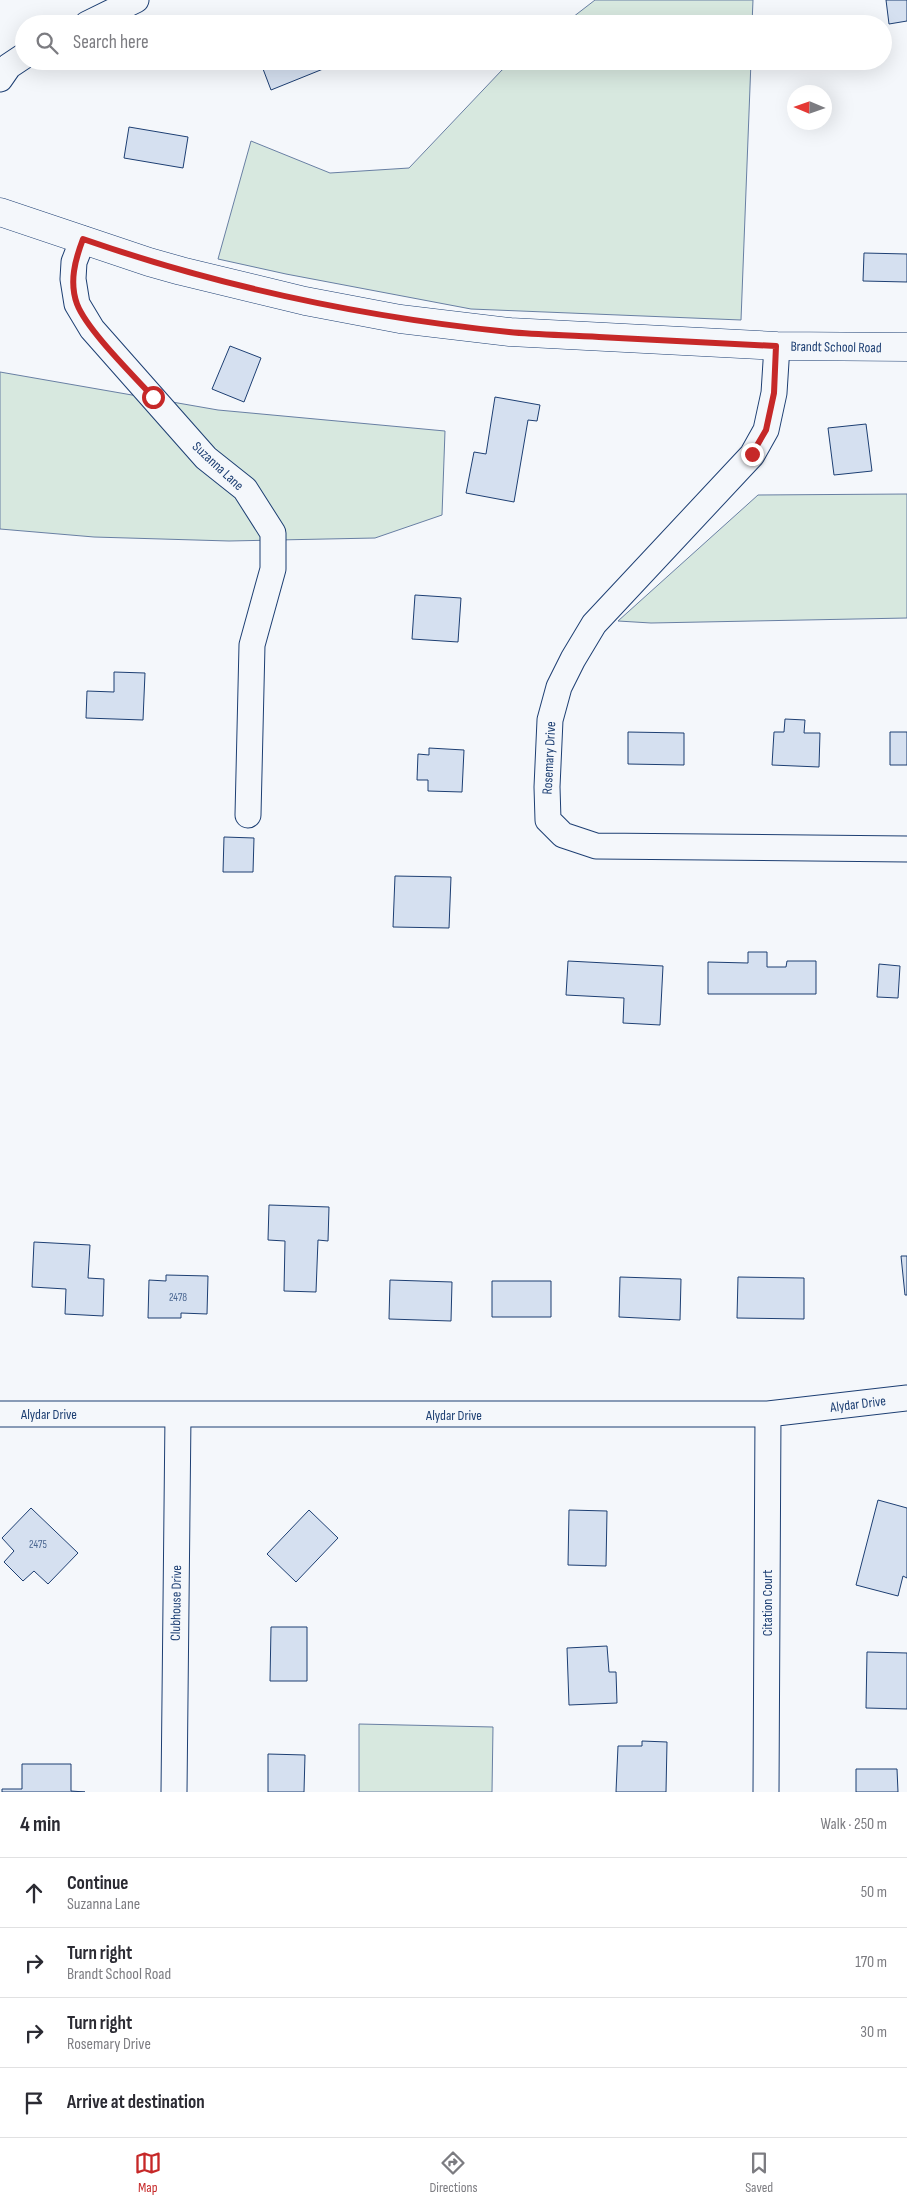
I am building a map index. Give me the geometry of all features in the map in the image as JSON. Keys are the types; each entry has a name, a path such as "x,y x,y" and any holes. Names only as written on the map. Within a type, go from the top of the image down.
{"street":[{"path":"105,15 136,0"},
{"path":"0,79 9,66 15,62"},
{"name":"Brandt School Road","path":"0,212 149,262 222,282 305,301 400,319 510,332 776,346 907,348"},
{"name":"Suzanna Lane","path":"83,239 74,262 74,279 77,304 92,328 206,458 245,489 272,534 273,569 252,645 248,816"},
{"name":"Rosemary Drive","path":"776,346 774,393 766,430 752,454 594,624 558,687 550,720 547,788 548,820 563,835 596,846 907,849"},
{"name":"Alydar Drive","path":"0,1414 768,1414 907,1398"},
{"name":"Citation Court","path":"766,1792 768,1414"},
{"name":"Clubhouse Drive","path":"174,1792 178,1415"}],"shaded area":[{"path":"595,0 753,0 752,15 576,15"},
{"path":"502,70 751,70 741,320 471,309 286,274 218,259 251,141 330,173 409,168"},
{"path":"0,372 218,410 445,431 442,515 375,538 229,541 94,537 0,529"},
{"path":"907,494 907,618 651,623 618,621 758,495"},
{"path":"359,1724 493,1727 492,1792 359,1792"}],"building":[{"path":"886,0 907,0 907,21 892,24 892,15 888,15"},
{"path":"263,70 321,70 271,90"},
{"path":"129,127 188,137 183,168 124,158"},
{"path":"864,253 907,254 907,282 863,281"},
{"path":"230,346 261,358 244,402 212,389"},
{"path":"495,397 540,405 537,421 528,420 514,502 466,493 474,452 486,454"},
{"path":"866,424 872,471 834,475 828,428"},
{"path":"415,595 461,598 458,642 412,639"},
{"path":"114,672 145,673 143,720 86,718 87,691 114,692"},
{"path":"785,719 805,720 804,733 820,733 819,767 772,765 774,732 784,732"},
{"path":"628,732 684,733 684,765 628,764"},
{"path":"890,732 907,732 907,765 890,765"},
{"path":"429,748 464,750 462,792 428,791 428,780 417,780 418,754 429,755"},
{"path":"224,837 254,838 253,872 223,872"},
{"path":"395,876 451,877 449,928 393,927"},
{"path":"748,952 767,952 767,967 786,967 787,961 816,961 816,994 708,994 708,962 748,963"},
{"path":"568,961 663,966 660,1025 623,1023 624,998 566,995"},
{"path":"879,964 900,966 898,998 877,997"},
{"path":"269,1205 329,1207 328,1241 318,1240 316,1292 284,1291 285,1241 268,1240"},
{"path":"34,1242 90,1245 88,1278 104,1279 103,1316 65,1314 66,1289 32,1287"},
{"path":"901,1256 907,1256 907,1295 905,1295"},
{"path":"166,1275 208,1276 207,1314 181,1313 181,1318 148,1318 149,1280 166,1281"},
{"path":"620,1277 681,1279 680,1320 619,1317"},
{"path":"738,1277 804,1278 804,1319 737,1318"},
{"path":"390,1280 452,1282 451,1321 389,1319"},
{"path":"492,1281 551,1281 551,1317 492,1317"},
{"path":"878,1500 907,1508 907,1578 903,1576 898,1596 856,1585"},
{"path":"31,1508 78,1553 48,1584 34,1571 23,1581 4,1562 14,1551 2,1538"},
{"path":"309,1510 338,1538 296,1582 267,1554"},
{"path":"569,1510 607,1511 606,1566 568,1565"},
{"path":"271,1627 307,1627 307,1681 270,1681"},
{"path":"607,1646 609,1672 616,1672 617,1703 569,1705 567,1648"},
{"path":"867,1652 907,1653 907,1709 866,1708"},
{"path":"642,1741 667,1742 666,1792 616,1792 618,1746 642,1746"},
{"path":"268,1754 305,1755 304,1792 268,1792"},
{"path":"22,1764 71,1764 71,1791 85,1792 2,1792 2,1789 22,1789"},
{"path":"856,1769 897,1769 898,1792 856,1792"}],"route":[{"path":"153,397 92,328 77,304 74,262 83,239 149,262 222,282 305,301 400,319 510,332 776,346 774,393 766,430 752,454"}]}
